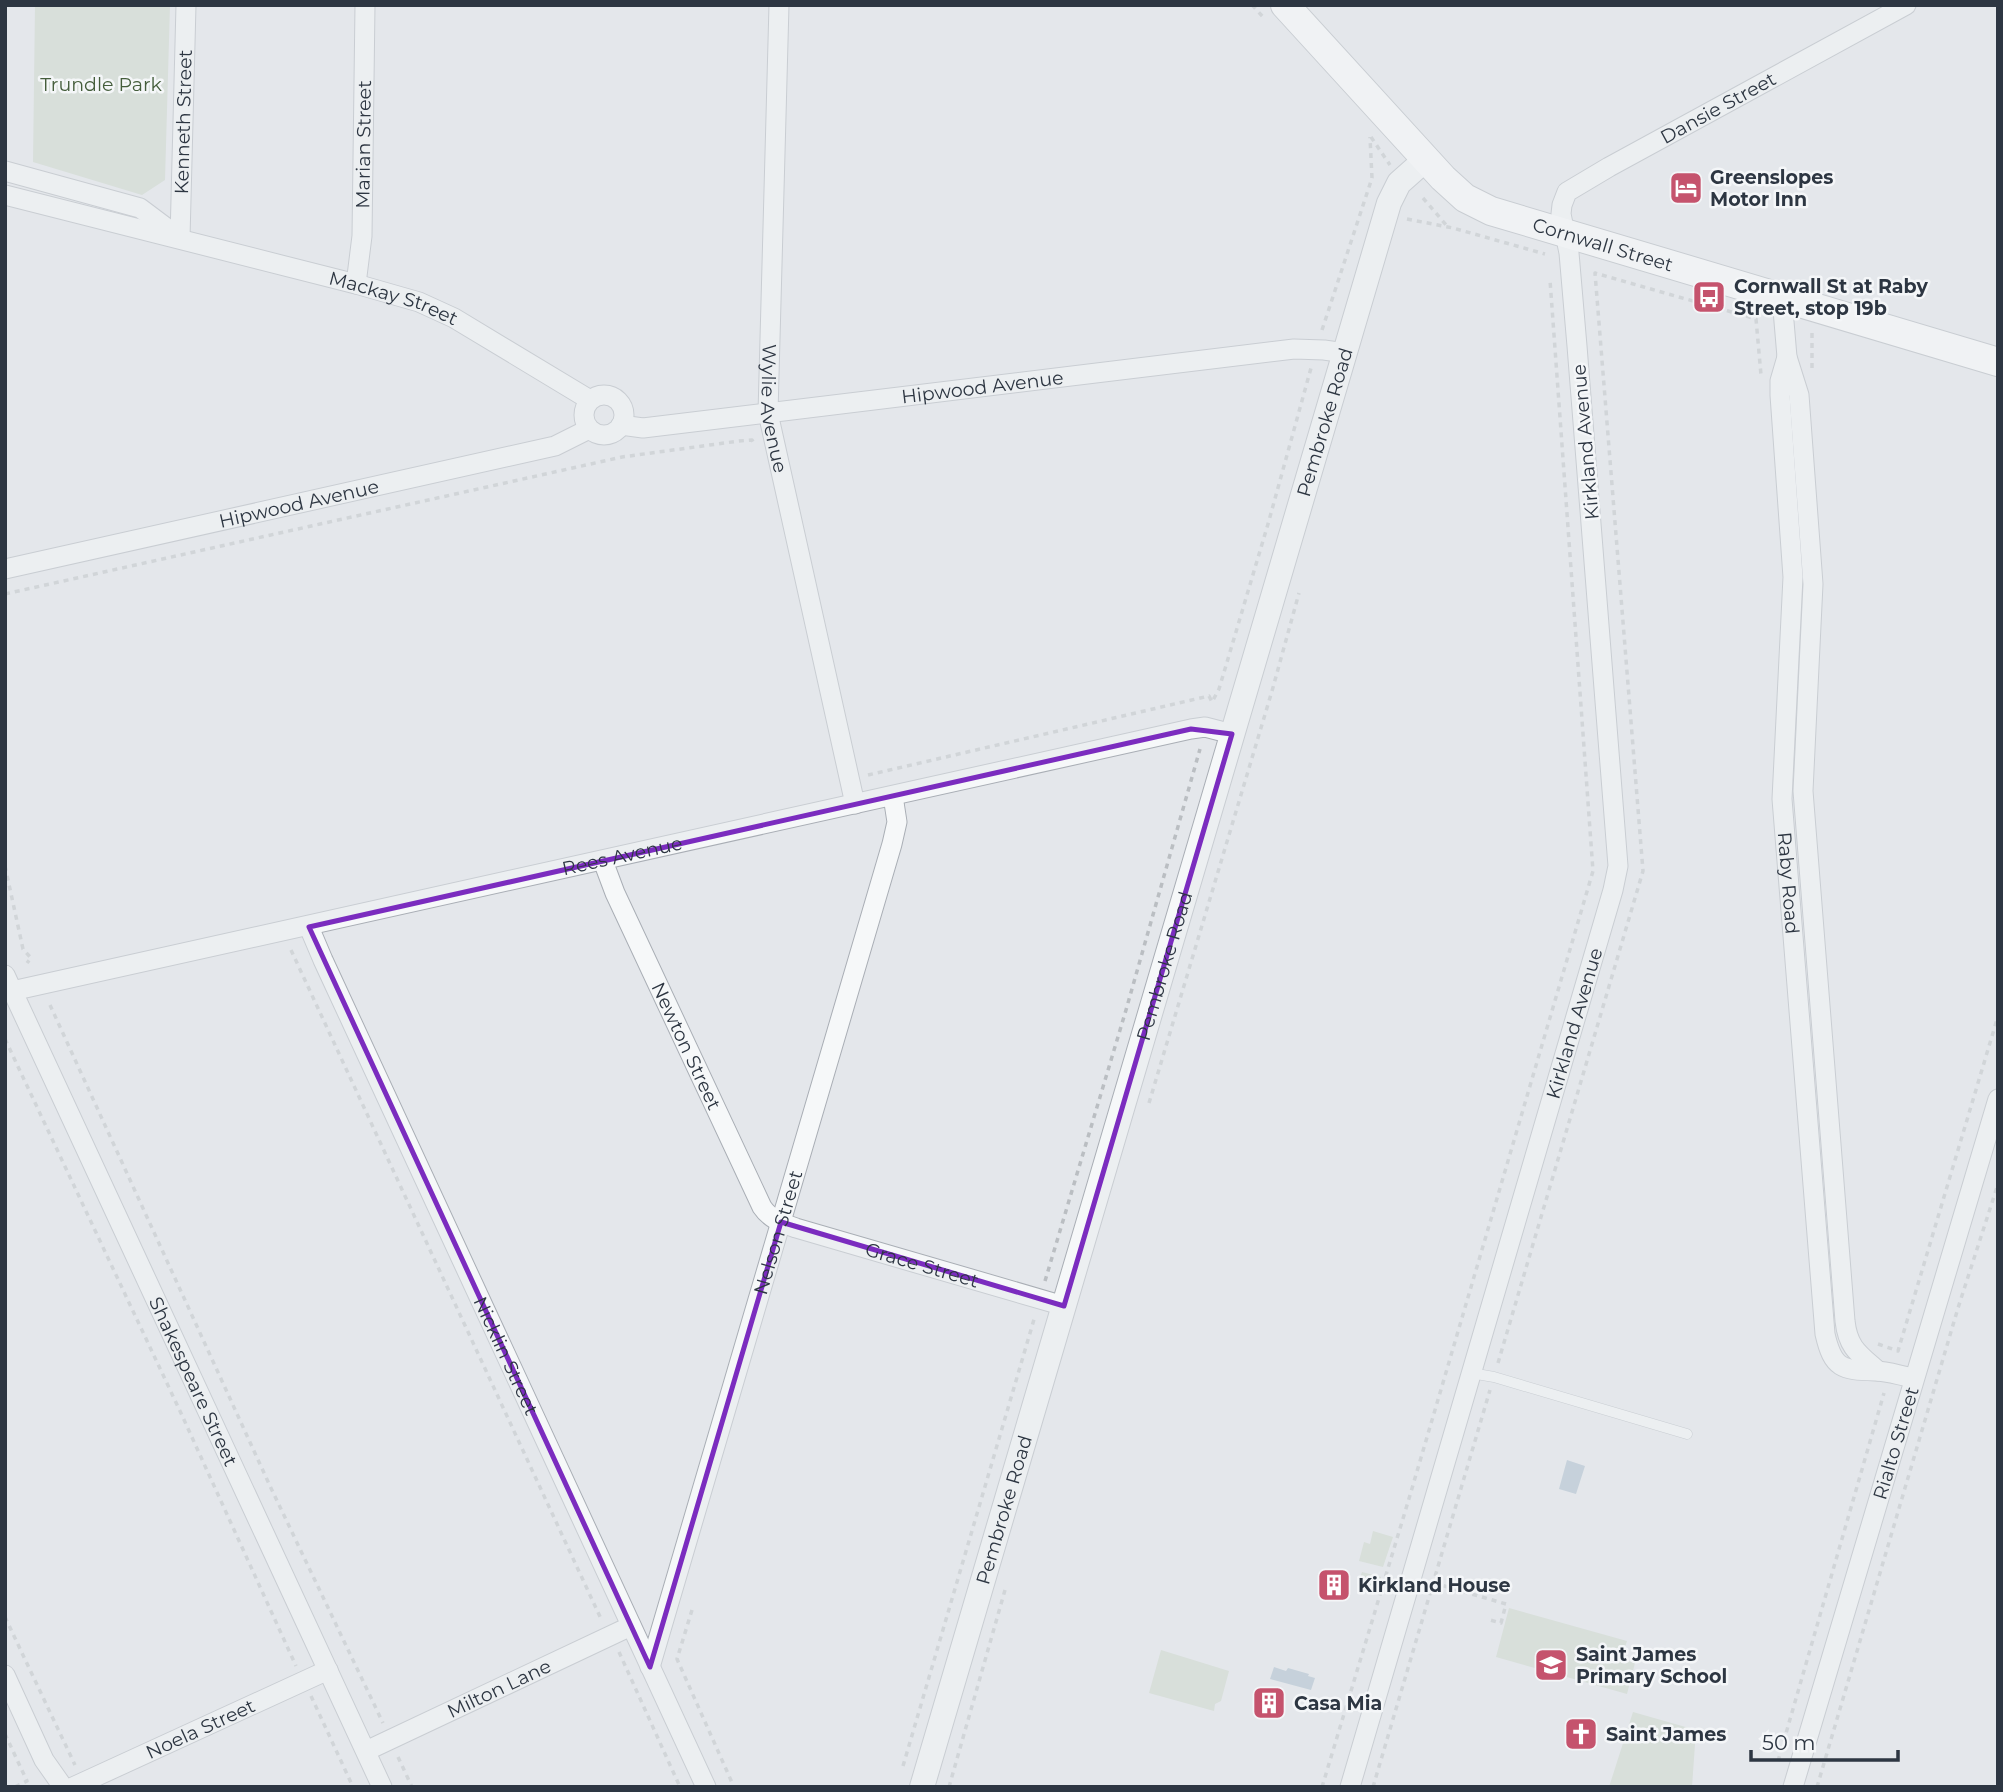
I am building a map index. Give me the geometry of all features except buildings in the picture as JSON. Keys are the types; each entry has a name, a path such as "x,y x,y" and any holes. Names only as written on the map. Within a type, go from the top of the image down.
{"main road":[{"name":"Cornwall Street","path":"1285,5 1454,190 1476,205 1557,245 1782,298 1998,362"}],"street":[{"name":"Kenneth Street","path":"180,238 186,5"},
{"name":"Marian Street","path":"356,284 362,236 365,5"},
{"name":"Wylie Avenue","path":"779,5 768,413 855,804"},
{"name":"Dansie Street","path":"1557,245 1562,205 1567,192 1875,13 1906,5"},
{"name":"Pembroke Road","path":"922,1787 1392,193 1399,183 1426,159"},
{"name":"Mackay Street","path":"5,171 140,208 180,238"},
{"name":"Mackay Street","path":"5,195 356,284 437,309 590,400"},
{"name":"Kirkland Avenue","path":"1350,1787 1614,890 1618,866 1569,253 1557,245"},
{"name":"Raby Road","path":"1782,298 1787,357 1799,395 1812,554 1803,791 1846,1333 1875,1380"},
{"name":"Hipwood Avenue","path":"621,425 643,428 1294,349 1345,353"},
{"path":"601,395 614,397 622,407 624,419 621,425 606,435 589,429 584,418 586,405 590,400 601,395"},
{"name":"Hipwood Avenue","path":"5,569 555,446 589,429"},
{"name":"Rees Avenue","path":"9,983 309,927 1191,729 1205,727 1232,734"},
{"name":"Nelson Street","path":"650,1667 894,836 897,817 893,796"},
{"name":"Newton Street","path":"603,861 615,893 762,1207 771,1217 781,1222"},
{"name":"Nicklin Street","path":"309,927 706,1787"},
{"name":"Shakespeare Street","path":"9,983 382,1787"},
{"name":"Rialto Street","path":"1793,1787 1914,1378 1989,1157 1998,1098"},
{"name":"Grace Street","path":"781,1222 1064,1306"},
{"path":"1875,1380 1914,1378"},
{"name":"Milton Lane","path":"366,1751 631,1626"},
{"name":"Noela Street","path":"76,1779 328,1670"},
{"path":"5,1675 44,1760 63,1787"}],"lane":[{"path":"1471,1373 1494,1377 1687,1434"}],"path":[{"path":"1322,330 1372,178 1370,135"},
{"path":"1423,198 1448,227"},
{"path":"1404,232 1408,219 1557,245"},
{"path":"1374,1787 1643,871 1595,273 1756,319 1762,380"},
{"path":"1322,1787 1593,871 1550,280"},
{"path":"1812,333 1813,379"},
{"path":"864,776 1209,696 1212,702 1219,688 1265,536 1311,368"},
{"path":"5,594 622,457 752,440 760,453"},
{"path":"1147,1107 1301,586"},
{"path":"1044,1286 1126,1010 1199,749"},
{"path":"5,866 23,949 31,958 27,963"},
{"path":"290,950 605,1626"},
{"path":"50,1005 381,1723 388,1723"},
{"path":"1872,1342 1898,1350 1998,1016"},
{"path":"5,1039 180,1411 297,1670"},
{"path":"1817,1787 1958,1308 1998,1184"},
{"path":"902,1769 1037,1311"},
{"path":"1775,1774 1885,1393 1875,1380"},
{"path":"1434,1583 1506,1604 1501,1623 1490,1620"},
{"path":"949,1787 1006,1585"},
{"path":"692,1610 677,1659 734,1787"},
{"path":"5,1617 76,1779"},
{"path":"617,1647 680,1787"},
{"path":"309,1692 353,1787"},
{"path":"5,1734 27,1781 15,1787"},
{"path":"394,1748 412,1787"}],"highlighted area":[{"path":"1191,729 1232,734 1064,1306 781,1222 650,1667 309,927"}],"green space":[{"name":"Trundle Park","path":"35,5 170,5 165,180 142,195 33,162"},
{"path":"1373,1531 1393,1537 1383,1567 1359,1561 1364,1542 1370,1544"},
{"path":"1362,1572 1381,1577 1376,1593 1357,1586"},
{"path":"1509,1608 1627,1641 1621,1659 1635,1663 1627,1694 1496,1657"},
{"path":"1161,1650 1229,1671 1221,1701 1215,1704 1214,1711 1149,1693"},
{"path":"1633,1712 1696,1730 1692,1787 1609,1787"}],"water":[{"path":"1567,1460 1585,1466 1576,1494 1559,1489"},
{"path":"1274,1667 1309,1674 1308,1676 1315,1678 1311,1690 1270,1679"}],"place":[{"name":"Greenslopes Motor Inn","path":"1686,188"},
{"name":"Cornwall St at Raby Street, stop 19b","path":"1709,297"},
{"name":"Kirkland House","path":"1334,1585"},
{"name":"Saint James Primary School","path":"1551,1665"},
{"name":"Casa Mia","path":"1269,1703"},
{"name":"Saint James","path":"1581,1734"}]}
